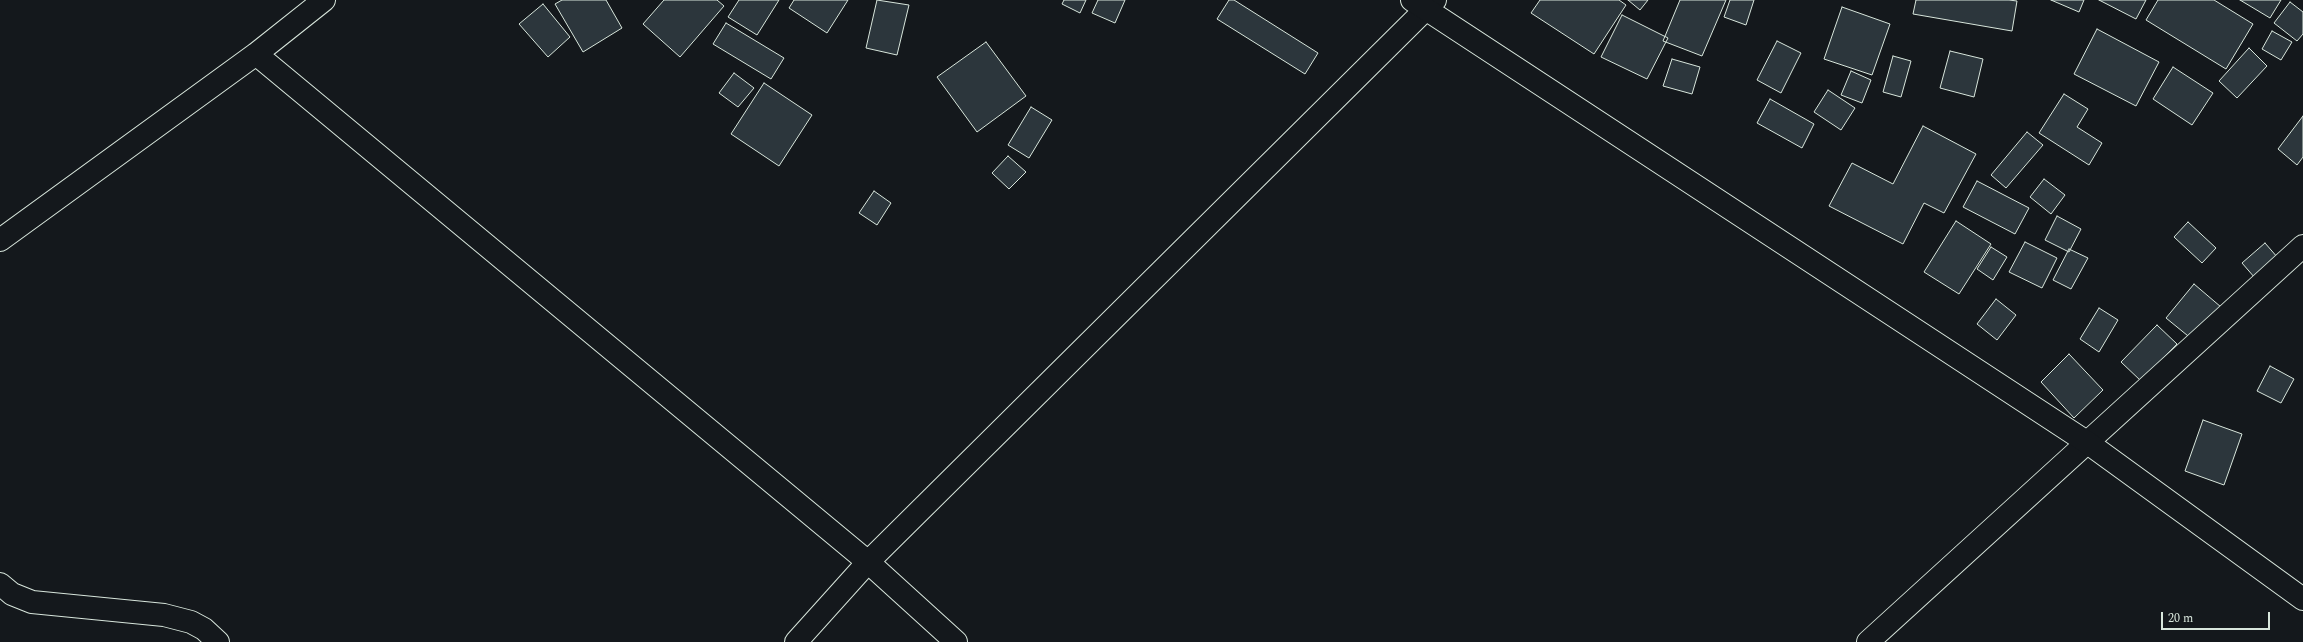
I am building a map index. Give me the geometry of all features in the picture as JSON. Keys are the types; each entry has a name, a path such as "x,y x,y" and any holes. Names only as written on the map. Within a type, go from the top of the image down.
{"street":[{"path":"0,240 256,54 324,0"},
{"path":"796,642 868,562 1425,3 2088,443 2303,598"},
{"path":"256,54 868,562 956,642"},
{"path":"1868,642 2303,246"},
{"path":"0,584 12,594 32,602 164,615 191,622 204,629 218,642"}],"building":[{"path":"562,0 606,0 622,28 583,52 555,4"},
{"path":"664,0 717,0 724,6 680,57 643,24"},
{"path":"739,0 779,0 757,35 728,17"},
{"path":"794,0 848,0 827,33 789,8"},
{"path":"877,0 909,5 897,55 866,48"},
{"path":"1064,0 1086,0 1080,13 1062,4"},
{"path":"1098,0 1125,0 1115,23 1092,13"},
{"path":"1229,0 1234,0 1318,53 1305,74 1217,19"},
{"path":"1540,0 1619,0 1626,5 1594,54 1531,13"},
{"path":"1628,0 1648,0 1640,10"},
{"path":"1680,0 1726,0 1702,56 1663,41"},
{"path":"1730,0 1754,0 1746,25 1724,17"},
{"path":"1916,0 2017,1 2012,31 1913,14"},
{"path":"2051,0 2084,0 2079,12"},
{"path":"2099,0 2146,0 2136,19"},
{"path":"2158,0 2214,0 2253,24 2226,69 2146,20"},
{"path":"2240,0 2281,0 2270,18"},
{"path":"2290,2 2303,12 2303,34 2297,41 2274,23"},
{"path":"543,4 570,37 548,57 519,24"},
{"path":"1842,7 1890,24 1872,75 1824,59"},
{"path":"1622,15 1668,38 1647,79 1601,57"},
{"path":"726,23 784,58 771,79 713,44"},
{"path":"2097,29 2159,62 2136,106 2074,74"},
{"path":"2272,31 2292,42 2281,60 2262,49"},
{"path":"1777,41 1801,53 1781,93 1757,80"},
{"path":"986,42 1026,96 977,132 937,77"},
{"path":"2249,48 2267,66 2237,98 2219,81"},
{"path":"1950,51 1983,59 1974,97 1940,88"},
{"path":"1893,56 1911,61 1901,97 1883,92"},
{"path":"1672,59 1700,67 1692,94 1663,86"},
{"path":"2173,67 2213,93 2192,125 2153,99"},
{"path":"1851,71 1871,80 1862,103 1841,95"},
{"path":"734,73 754,88 738,107 719,93"},
{"path":"764,83 812,115 779,166 731,134"},
{"path":"1828,90 1855,108 1841,130 1814,112"},
{"path":"2064,94 2088,109 2077,127 2102,143 2089,165 2039,133"},
{"path":"1770,99 1814,124 1802,148 1757,123"},
{"path":"1031,107 1052,120 1029,158 1008,145"},
{"path":"2303,116 2303,157 2297,165 2278,149"},
{"path":"1923,126 1976,154 1944,213 1924,203 1903,244 1829,206 1852,163 1893,184"},
{"path":"2027,132 2043,145 2006,188 1991,175"},
{"path":"1008,156 1026,172 1009,189 992,173"},
{"path":"2044,179 2065,195 2051,214 2030,197"},
{"path":"1977,181 2029,208 2015,234 1963,207"},
{"path":"874,191 891,203 877,225 859,213"},
{"path":"2057,216 2081,229 2069,252 2045,240"},
{"path":"1956,221 1991,244 1959,294 1924,272"},
{"path":"2188,222 2216,248 2202,263 2174,237"},
{"path":"2025,242 2057,258 2042,288 2009,272"},
{"path":"2265,243 2278,258 2255,278 2242,263"},
{"path":"1991,247 2007,257 1993,280 1977,269"},
{"path":"2069,249 2088,258 2071,289 2053,280"},
{"path":"2194,284 2221,307 2193,340 2166,318"},
{"path":"1996,299 2016,315 1997,340 1977,324"},
{"path":"2099,308 2118,320 2099,352 2080,339"},
{"path":"2157,325 2177,344 2141,381 2121,362"},
{"path":"2069,354 2103,390 2074,418 2041,382"},
{"path":"2270,366 2294,379 2281,403 2257,391"},
{"path":"2203,420 2242,434 2224,485 2185,471"}]}
